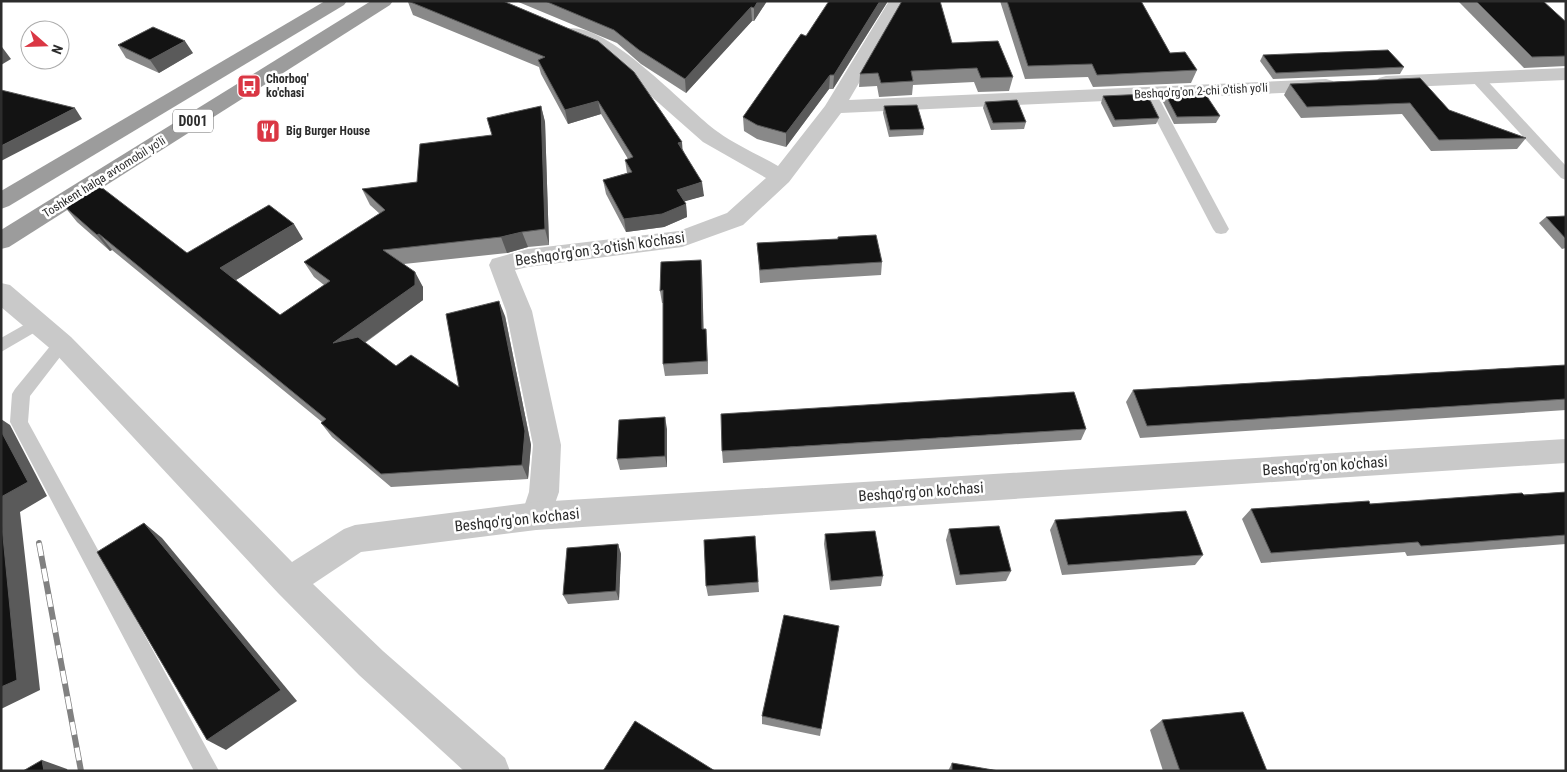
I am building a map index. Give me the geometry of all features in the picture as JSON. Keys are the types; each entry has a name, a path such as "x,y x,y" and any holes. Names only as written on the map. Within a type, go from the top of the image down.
{"highway":[{"name":"D001","path":"1,201 338,1"},
{"name":"Toshkent halqa avtomobil yo'li","path":"1,241 384,1"}],"street":[{"path":"556,26 608,49 626,61 711,137 781,177 835,107 898,1"},
{"name":"Beshqo'rg'on 2-chi o'tish yo'li","path":"835,107 1566,74"},
{"name":"Beshqo'rg'on 3-o'tish ko'chasi","path":"536,516 544,492 547,445 519,311 501,265 528,258 682,239 735,219 781,177"},
{"path":"5,302 38,323 62,344 289,582 371,664 492,771"},
{"name":"Beshqo'rg'on ko'chasi","path":"289,582 355,539 536,516 1566,451"}],"lane":[{"path":"1477,78 1566,176"},
{"path":"1149,93 1221,229"},
{"path":"1,346 38,323"},
{"path":"62,344 21,394 19,422 207,771"}],"building":[{"path":"408,1 503,1 598,41 634,72 682,142 678,143 702,182 677,190 686,204 662,214 624,219 603,180 632,172 625,160 633,157 598,101 565,110 538,60 545,57"},
{"path":"545,1 758,1 754,8 751,7 685,79 639,50 614,30"},
{"path":"829,1 880,1 834,75 830,75 786,133 757,125 743,117 801,34 806,36"},
{"path":"902,1 940,1 952,43 998,41 1013,77 981,78 977,68 911,71 913,81 881,83 878,73 860,74"},
{"path":"1007,1 1141,1 1170,53 1185,52 1197,70 1097,75 1092,64 1028,66"},
{"path":"1476,1 1543,1 1566,22 1566,56 1532,57"},
{"path":"153,27 185,41 150,60 118,45"},
{"path":"1388,50 1404,67 1276,73 1263,55"},
{"path":"1420,78 1449,110 1526,138 1439,140 1410,103 1307,107 1290,84"},
{"path":"1,90 75,108 1,146"},
{"path":"1204,92 1220,116 1177,117 1165,94"},
{"path":"1147,94 1159,118 1115,120 1103,96"},
{"path":"1017,100 1026,122 993,123 985,102"},
{"path":"917,105 924,129 890,130 884,106"},
{"path":"541,106 545,229 501,237 383,250 415,272 415,285 333,343 358,337 396,366 411,355 459,387 446,314 499,301 525,431 522,465 381,474 321,423 326,419 99,234 97,235 64,206 101,187 187,253 269,205 294,224 220,268 280,315 330,281 304,262 385,210 362,189 417,182 420,144 492,135 487,118"},
{"path":"1566,216 1566,239 1546,217"},
{"path":"876,235 882,262 760,270 757,243"},
{"path":"701,260 702,329 706,329 707,361 663,364 663,290 660,291 661,262"},
{"path":"1566,365 1566,399 1147,426 1133,390"},
{"path":"1074,392 1086,429 722,451 721,414"},
{"path":"665,417 665,456 617,459 619,420"},
{"path":"1,431 28,482 1,497"},
{"path":"1566,492 1566,535 1421,546 1418,542 1271,553 1251,509 1369,501 1370,504 1522,493 1524,495"},
{"path":"1186,511 1203,555 1068,565 1055,520"},
{"path":"1,516 17,680 1,687"},
{"path":"144,523 281,690 207,740 97,552"},
{"path":"999,526 1011,571 960,575 949,529"},
{"path":"875,531 883,576 831,581 825,534"},
{"path":"755,536 758,582 706,586 704,540"},
{"path":"618,544 616,591 563,595 567,548"},
{"path":"784,615 839,626 821,729 762,716"},
{"path":"1243,712 1267,771 1180,771 1162,720"},
{"path":"635,721 715,771 603,771"},
{"path":"42,760 44,771 23,771"},
{"path":"952,763 999,771 952,771"}],"railway":[{"path":"39,543 81,771"}],"place":[{"name":"Chorbog' ko'chasi","path":"249,86"},
{"name":"Big Burger House","path":"268,131"}]}
